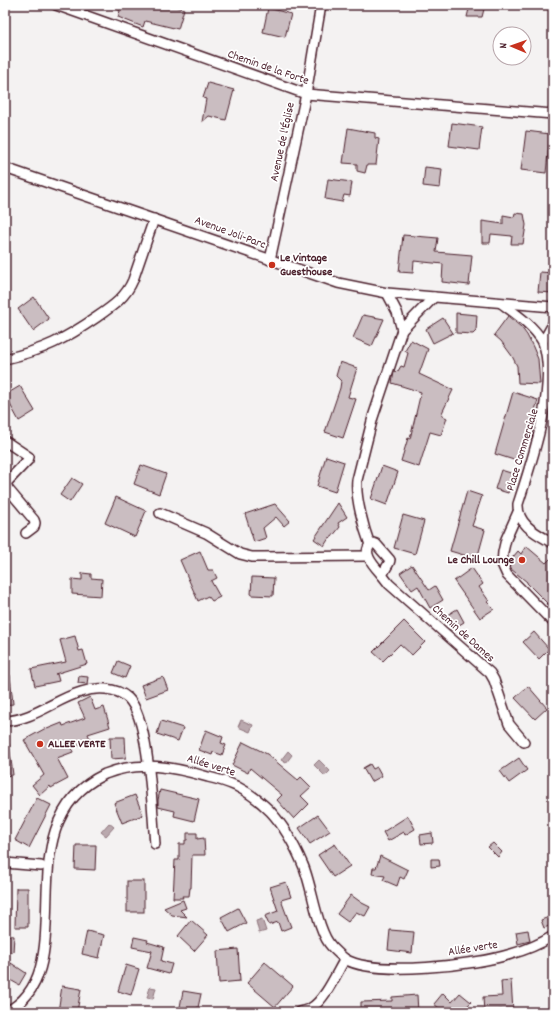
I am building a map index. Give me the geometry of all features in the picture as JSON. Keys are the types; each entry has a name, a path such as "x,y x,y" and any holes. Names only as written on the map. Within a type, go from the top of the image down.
{"street":[{"name":"Chemin de la Forte","path":"56,5 306,94 553,114"},
{"name":"Avenue de l'Église","path":"270,260 306,94 321,5"},
{"name":"Avenue Joli-Parc","path":"5,168 330,281 387,293 553,307"},
{"path":"5,359 33,352 57,342 74,333 118,302 129,289 134,280 154,219"},
{"path":"387,293 397,312 402,330"},
{"path":"370,545 365,532 360,510 356,485 357,480 374,417 402,330 434,297"},
{"name":"Place Commerciale","path":"500,303 524,320 534,330 543,342 548,354 551,368 552,383 550,420 518,504 518,512"},
{"path":"543,342 553,324"},
{"path":"5,441 28,457 28,460 6,483 8,489 34,520 34,527 26,533"},
{"path":"518,512 526,526 553,543"},
{"path":"518,512 506,539 502,564 507,575 553,622"},
{"path":"160,513 206,533 240,554 246,556 368,556 367,550 370,545"},
{"path":"370,545 376,544 390,560 382,574"},
{"name":"Chemin de Dames","path":"368,556 372,564 389,584 490,673 494,680 508,724 524,742"},
{"path":"5,721 22,718 80,692 99,688 113,690 128,698 133,705 142,729 148,765 155,844"},
{"name":"Allée verte","path":"6,1012 18,1005 26,997 38,974 41,956 41,866 46,839 55,816 70,796 86,784 125,767 148,765 184,770 222,781 236,786 247,793 270,812 288,836 304,866 323,931 330,946 345,959 355,963 384,968 448,965 492,959 536,945 553,936"},
{"path":"5,863 41,866"},
{"path":"299,1012 311,1008 317,1003 345,959"}],"shaded area":[{"path":"241,720 253,725 250,732 238,727"},
{"path":"288,751 292,755 286,763 281,760"},
{"path":"319,760 330,771 325,776 314,765"},
{"path":"109,823 114,827 106,836 101,832"},
{"path":"262,919 266,931 259,933 256,921"},
{"path":"150,987 156,988 153,999 147,998"}],"building":[{"path":"112,5 173,5 184,9 178,29 145,21 143,27 118,17 120,11"},
{"path":"470,5 485,5 482,17 467,17"},
{"path":"268,8 291,14 285,37 263,32"},
{"path":"208,83 234,90 226,120 209,116 202,122 206,99 203,98"},
{"path":"452,123 482,127 479,150 449,146"},
{"path":"348,128 375,133 375,138 379,139 376,165 367,165 365,173 357,171 357,164 343,163"},
{"path":"526,131 550,134 546,173 521,170"},
{"path":"425,167 442,169 440,188 423,186"},
{"path":"328,179 352,182 350,196 344,195 342,202 325,199"},
{"path":"515,213 524,214 526,225 523,244 511,244 512,236 491,234 490,243 482,243 482,221 503,224 503,215 514,217"},
{"path":"403,235 438,238 436,252 472,255 469,285 442,282 443,264 414,261 413,273 399,272"},
{"path":"540,272 553,273 553,293 538,292"},
{"path":"34,297 49,319 33,331 18,309"},
{"path":"456,313 477,315 476,331 473,334 456,333"},
{"path":"363,315 384,319 372,346 353,338"},
{"path":"508,316 521,327 533,347 538,359 540,384 518,383 517,366 512,356 501,341 494,335"},
{"path":"443,318 453,333 433,343 426,329"},
{"path":"411,340 428,349 419,374 453,390 441,415 447,418 441,435 430,432 419,467 401,461 408,438 410,439 421,392 392,383 394,372 398,371 401,366 404,367 408,353 405,351"},
{"path":"340,362 357,368 348,397 356,399 343,438 325,432 340,388 341,381 336,376"},
{"path":"20,386 35,411 19,421 5,395"},
{"path":"513,392 538,400 520,462 495,454"},
{"path":"326,456 344,462 335,492 317,486"},
{"path":"141,465 166,474 159,494 134,484"},
{"path":"382,466 398,472 387,505 371,499"},
{"path":"501,470 514,474 508,493 495,489"},
{"path":"72,478 82,484 70,502 60,495"},
{"path":"467,491 482,496 472,526 485,530 477,559 450,551"},
{"path":"116,497 146,511 135,537 105,523"},
{"path":"338,503 347,517 338,523 340,527 332,537 329,538 324,546 314,539"},
{"path":"275,504 290,521 284,526 276,517 263,528 266,538 254,542 245,514"},
{"path":"403,515 424,521 415,554 394,548"},
{"path":"526,546 546,563 553,556 553,609 527,582 511,569 508,563 518,551 521,554"},
{"path":"200,551 208,570 213,570 217,578 211,581 220,597 212,601 208,596 198,601 180,560"},
{"path":"412,565 429,590 435,586 443,600 430,608 418,586 412,590 400,573"},
{"path":"472,568 483,584 479,587 489,601 487,602 494,609 480,618 454,581"},
{"path":"82,573 91,574 91,578 102,579 101,596 72,594 72,579 82,580"},
{"path":"252,577 274,578 273,596 251,595"},
{"path":"457,609 464,622 451,630 444,617"},
{"path":"404,621 425,642 412,655 400,644 383,661 373,652"},
{"path":"534,632 549,649 539,659 523,642"},
{"path":"75,636 79,651 83,650 87,664 55,674 57,674 59,681 35,686 31,669 66,662 60,640"},
{"path":"118,661 130,666 125,678 113,673"},
{"path":"5,675 10,675 13,704 5,705"},
{"path":"79,676 88,677 87,684 78,683"},
{"path":"163,677 168,690 146,698 141,685"},
{"path":"528,686 547,708 535,719 515,698"},
{"path":"90,697 95,710 104,707 110,727 88,734 91,741 72,748 73,752 57,758 68,779 51,788 50,786 40,795 32,785 44,775 24,740 46,728 47,729 62,723 63,726 85,718 78,703"},
{"path":"161,721 183,728 178,741 157,734"},
{"path":"206,730 223,737 221,743 226,745 222,755 213,752 212,755 199,750"},
{"path":"110,737 125,737 126,758 111,759"},
{"path":"243,742 267,754 298,780 301,777 311,787 301,796 309,804 294,819 277,800 282,795 250,768 248,773 232,765"},
{"path":"5,744 9,744 13,775 5,776"},
{"path":"519,758 527,770 509,783 500,771"},
{"path":"370,764 373,769 377,767 382,776 371,782 363,768"},
{"path":"160,790 199,799 194,821 174,816 175,811 158,807"},
{"path":"135,795 143,815 122,823 114,803"},
{"path":"37,798 51,805 29,848 15,840"},
{"path":"318,815 330,831 310,844 299,828"},
{"path":"408,816 415,829 405,835 404,832 388,841 383,832"},
{"path":"187,833 197,833 197,839 204,838 205,855 192,855 191,888 189,896 182,896 183,898 173,898 175,860 179,860 179,844 185,844 185,840 187,840"},
{"path":"432,833 433,843 421,844 420,835"},
{"path":"493,843 502,852 498,857 488,847"},
{"path":"335,844 350,866 333,877 318,855"},
{"path":"76,845 96,845 95,870 75,869"},
{"path":"380,856 408,870 404,879 400,877 397,886 383,880 385,876 372,874 373,868 376,868"},
{"path":"431,859 439,859 440,866 431,867"},
{"path":"127,881 144,881 144,912 127,912"},
{"path":"286,882 291,897 281,900 291,927 281,931 278,922 269,925 265,916 278,911 270,887"},
{"path":"16,888 28,888 28,927 15,927"},
{"path":"351,895 370,907 365,916 356,912 348,922 337,914"},
{"path":"183,900 186,908 180,910 187,917 172,915 164,908"},
{"path":"238,908 246,923 229,932 221,917"},
{"path":"549,917 552,925 544,928 541,920"},
{"path":"191,920 208,935 194,951 178,936"},
{"path":"390,930 414,932 412,953 388,950"},
{"path":"528,930 530,941 518,944 516,932"},
{"path":"87,931 104,935 99,958 82,954"},
{"path":"7,935 14,936 13,952 6,952"},
{"path":"134,937 148,940 147,942 164,947 161,961 172,964 169,974 147,968 152,951 132,947"},
{"path":"238,949 240,981 219,983 217,951"},
{"path":"265,962 293,986 275,1007 247,983"},
{"path":"11,963 26,973 19,985 5,977"},
{"path":"126,965 139,969 131,995 118,991"},
{"path":"511,980 513,1012 502,1012 502,1010 484,1012 483,997 502,996 501,981"},
{"path":"62,986 81,989 77,1012 58,1012"},
{"path":"183,991 201,994 197,1012 179,1012"},
{"path":"443,993 452,1002 460,993 471,1002 462,1012 444,1012 434,1004"},
{"path":"417,995 418,1012 361,1012 361,1002 392,1001 392,997"}],"place":[{"name":"Le Vintage Guesthouse","path":"272,265"},
{"name":"Le Chill Lounge","path":"522,560"},
{"name":"ALLEE VERTE","path":"40,744"}]}
